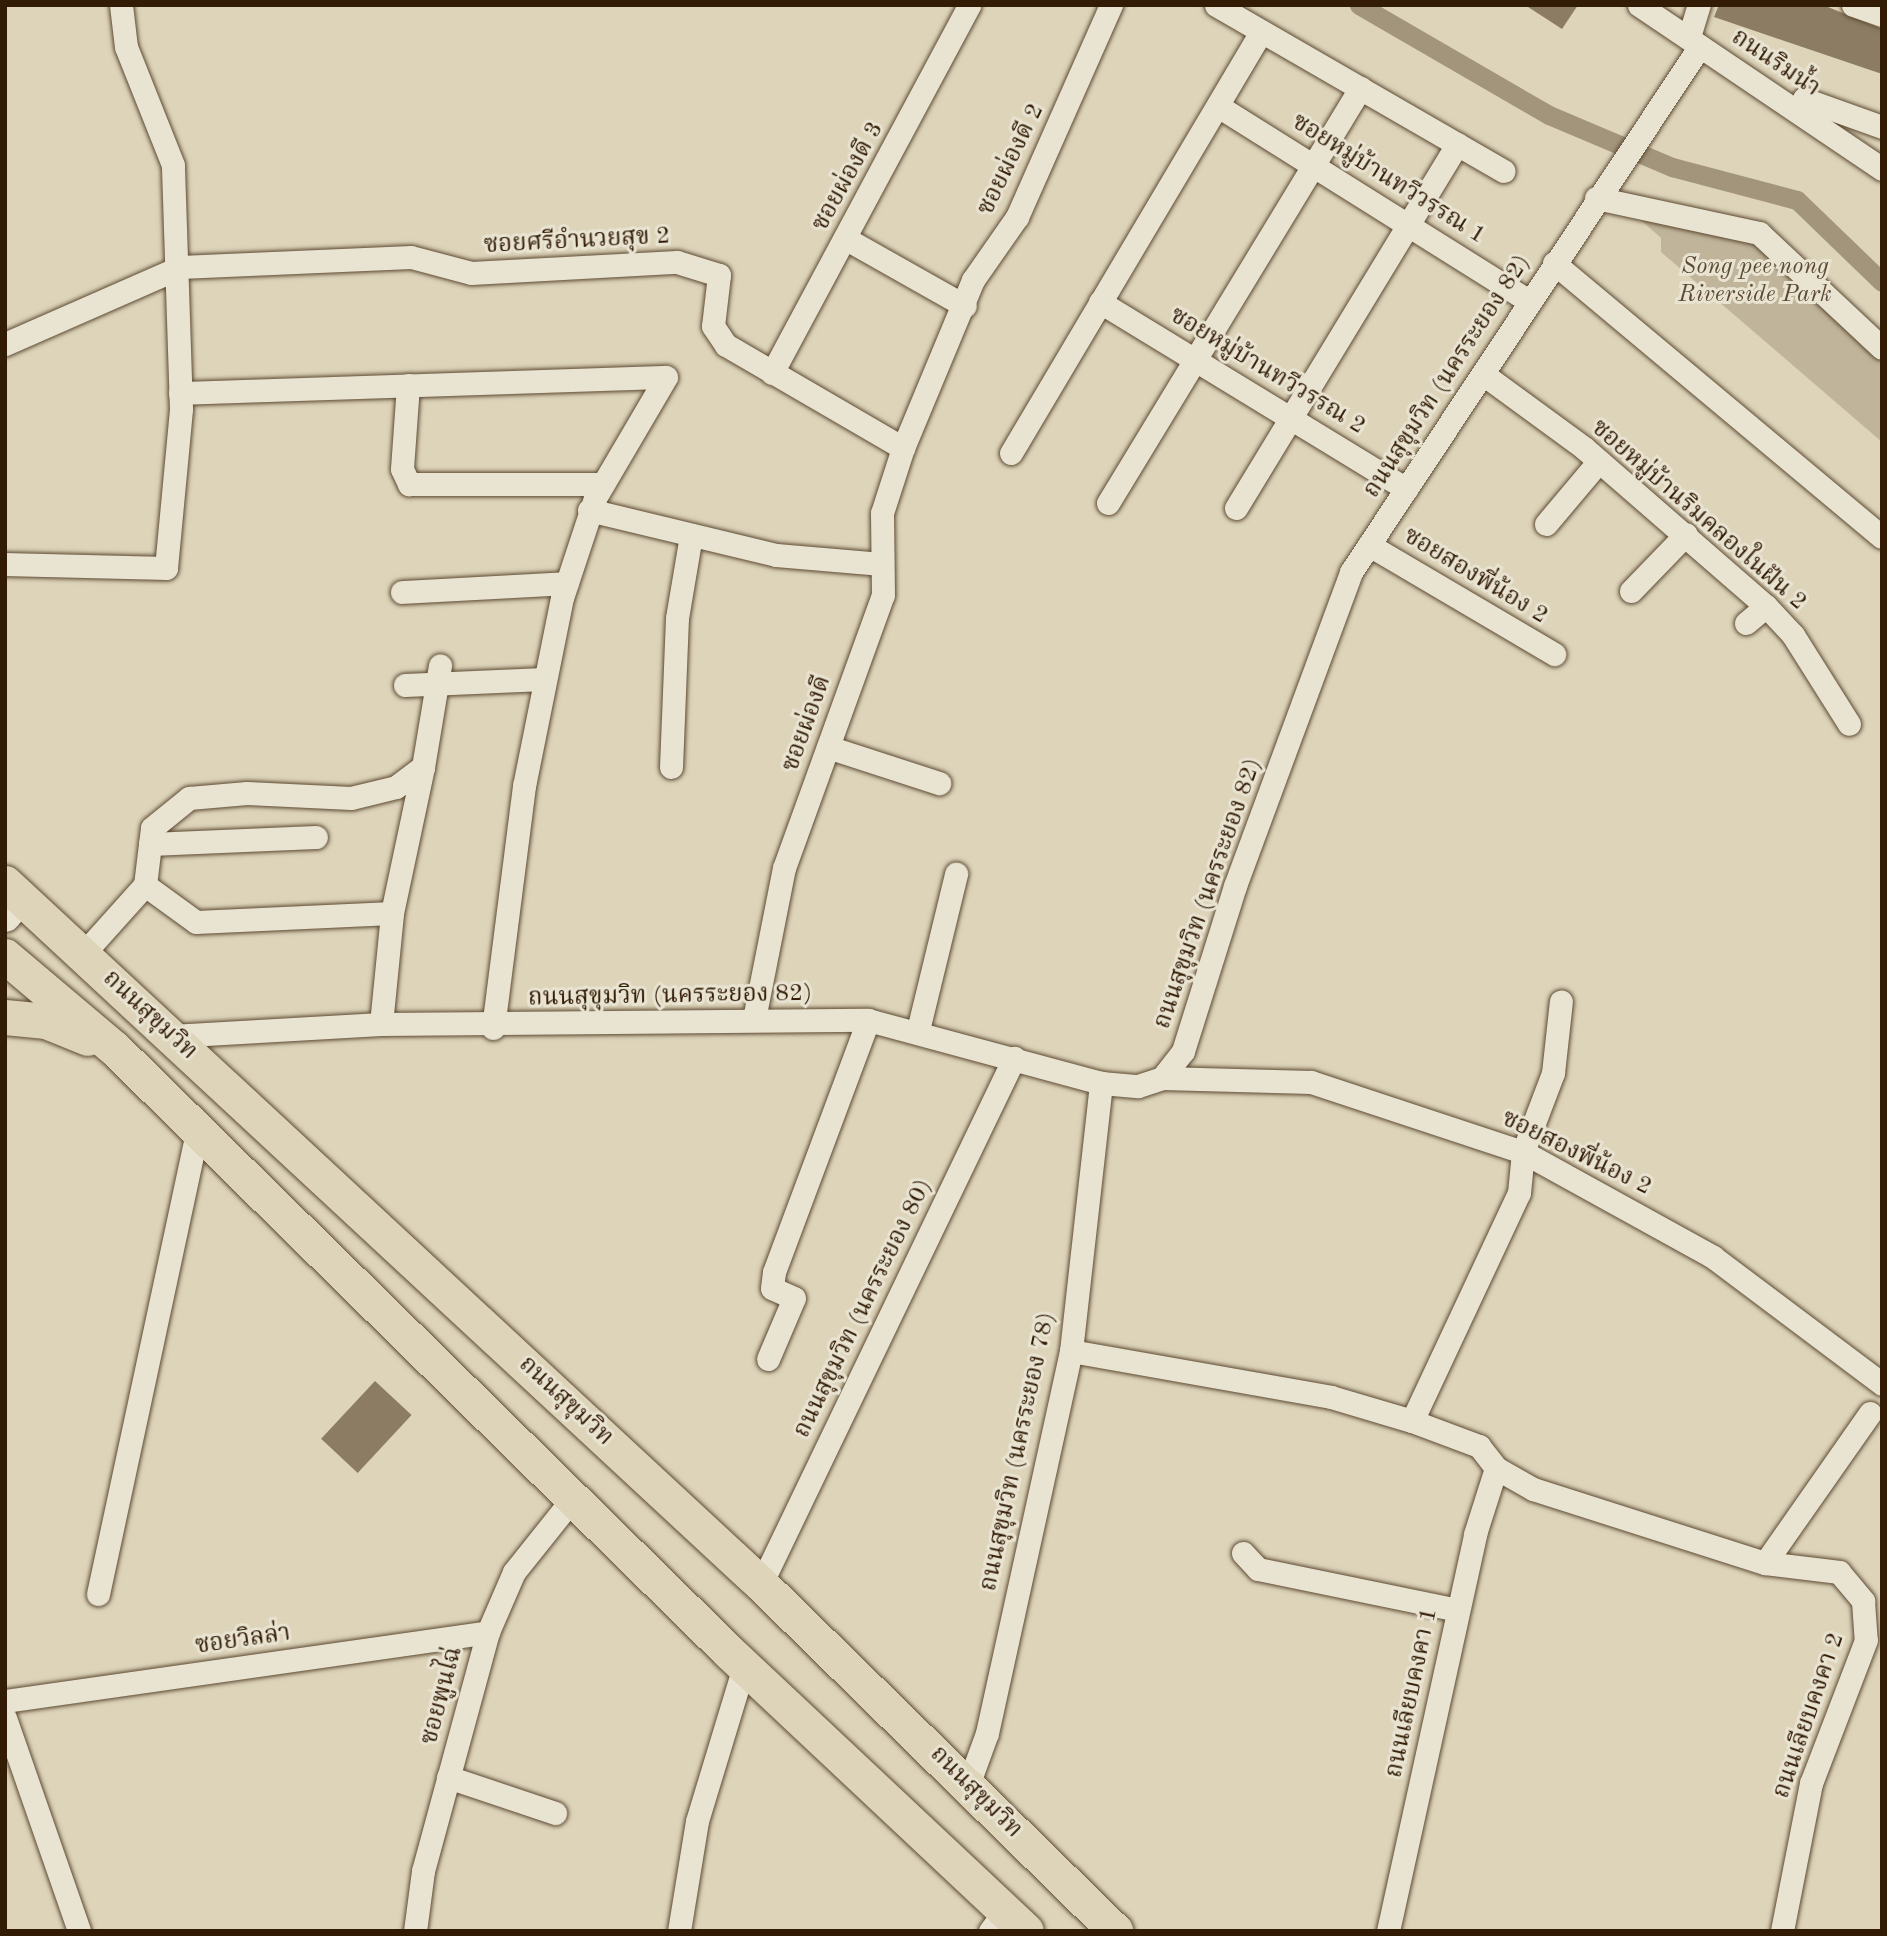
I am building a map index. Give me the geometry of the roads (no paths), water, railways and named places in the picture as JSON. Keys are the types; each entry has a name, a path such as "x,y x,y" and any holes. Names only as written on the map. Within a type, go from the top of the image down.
{"main road":[{"name":"ถนนสุขุมวิท","path":"10,899 82,954 172,1036 761,1584 1115,1931"},
{"name":"ถนนสุขุมวิท","path":"5,956 114,1048 1007,1924"},
{"path":"5,1017 46,1021 114,1048"}],"street":[{"path":"5,564 166,568 180,393 180,267 170,148 126,47 121,5"},
{"name":"ซอยผ่องดี 3","path":"772,373 848,240 969,5"},
{"name":"ซอยผ่องดี 2","path":"903,448 979,268 1023,206 1111,5"},
{"path":"1216,5 1504,171"},
{"name":"ถนนริมน้ำ","path":"1639,5 1882,169"},
{"path":"1686,5 1689,38"},
{"path":"1689,38 1699,5"},
{"path":"1853,5 1882,15"},
{"path":"1011,453 1261,32"},
{"name":"ถนนสุขุมวิท (นครระยอง 82)","path":"172,1036 381,1024 493,1028 754,1019 868,1020 918,1030 1101,1083 1138,1086 1162,1078 1183,1051 1302,704 1351,572 1652,115 1689,38"},
{"path":"1108,503 1360,88"},
{"path":"1800,112 1804,99 1882,127"},
{"name":"ซอยหมู่บ้านทวีวรรณ 1","path":"1218,106 1411,222 1529,301"},
{"path":"1237,508 1457,144"},
{"path":"1601,191 1759,233 1882,348"},
{"path":"848,240 965,306"},
{"name":"ซอยศรีอำนวยสุข 2","path":"5,344 180,267 360,257 427,258 471,273 698,265 715,270 721,280 717,337 772,373 903,448"},
{"path":"1554,263 1882,537"},
{"name":"ซอยหมู่บ้านทวีวรรณ 2","path":"1100,302 1292,416 1406,489"},
{"name":"ซอยหมู่บ้านริมคลองในฝัน 2","path":"1483,374 1599,461 1766,606 1793,635 1849,724"},
{"path":"180,393 666,377 589,510 566,583 544,679 493,1028"},
{"path":"408,384 402,475 409,484 603,484"},
{"name":"ซอยผ่องดี","path":"754,1019 784,868 883,595 882,513 903,448"},
{"path":"1546,524 1599,461"},
{"path":"589,510 802,560 881,564"},
{"path":"1631,591 1686,534"},
{"path":"671,767 677,618 691,535"},
{"name":"ซอยสองพี่น้อง 2","path":"1369,545 1555,654"},
{"path":"402,592 566,583"},
{"path":"1746,623 1766,606"},
{"path":"405,685 439,675 544,679"},
{"path":"381,1024 392,912 423,767 439,675"},
{"path":"828,747 939,783"},
{"path":"82,954 145,885 152,828 189,798 247,793 351,798 396,787 423,767"},
{"path":"150,844 316,837"},
{"path":"918,1030 956,874"},
{"path":"145,885 196,922 392,912"},
{"path":"1412,1420 1519,1193 1523,1152 1553,1073 1561,1001"},
{"path":"768,1359 793,1298 772,1288 774,1272 868,1020"},
{"name":"ถนนสุขุมวิท (นครระยอง 80)","path":"761,1584 1014,1058"},
{"name":"ซอยสองพี่น้อง 2","path":"1162,1078 1268,1077 1333,1086 1523,1152 1713,1257 1882,1384"},
{"name":"ถนนสุขุมวิท (นครระยอง 78)","path":"968,1785 987,1733 1071,1351 1101,1083"},
{"path":"98,1594 197,1132"},
{"path":"1071,1351 1331,1397 1412,1420 1479,1446 1496,1468 1533,1489 1765,1563 1870,1413"},
{"name":"ถนนเลียบคงคา 1","path":"1388,1931 1458,1610 1496,1468"},
{"name":"ซอยพูนไฉ่","path":"415,1931 448,1777 488,1632 514,1572 573,1498"},
{"path":"1243,1553 1258,1569 1458,1610"},
{"name":"ถนนเลียบคงคา 2","path":"1765,1563 1839,1572 1863,1601 1866,1640 1811,1783 1782,1931"},
{"name":"ซอยวิลล่า","path":"5,1701 488,1632"},
{"path":"679,1931 696,1821 744,1666"},
{"path":"5,1718 79,1931"},
{"path":"448,1777 555,1813"}],"waterway":[{"path":"1359,5 1549,115 1672,167 1797,200 1882,282"}],"park label":[{"name":"Song pee nong Riverside Park","path":"1755,282"}]}
